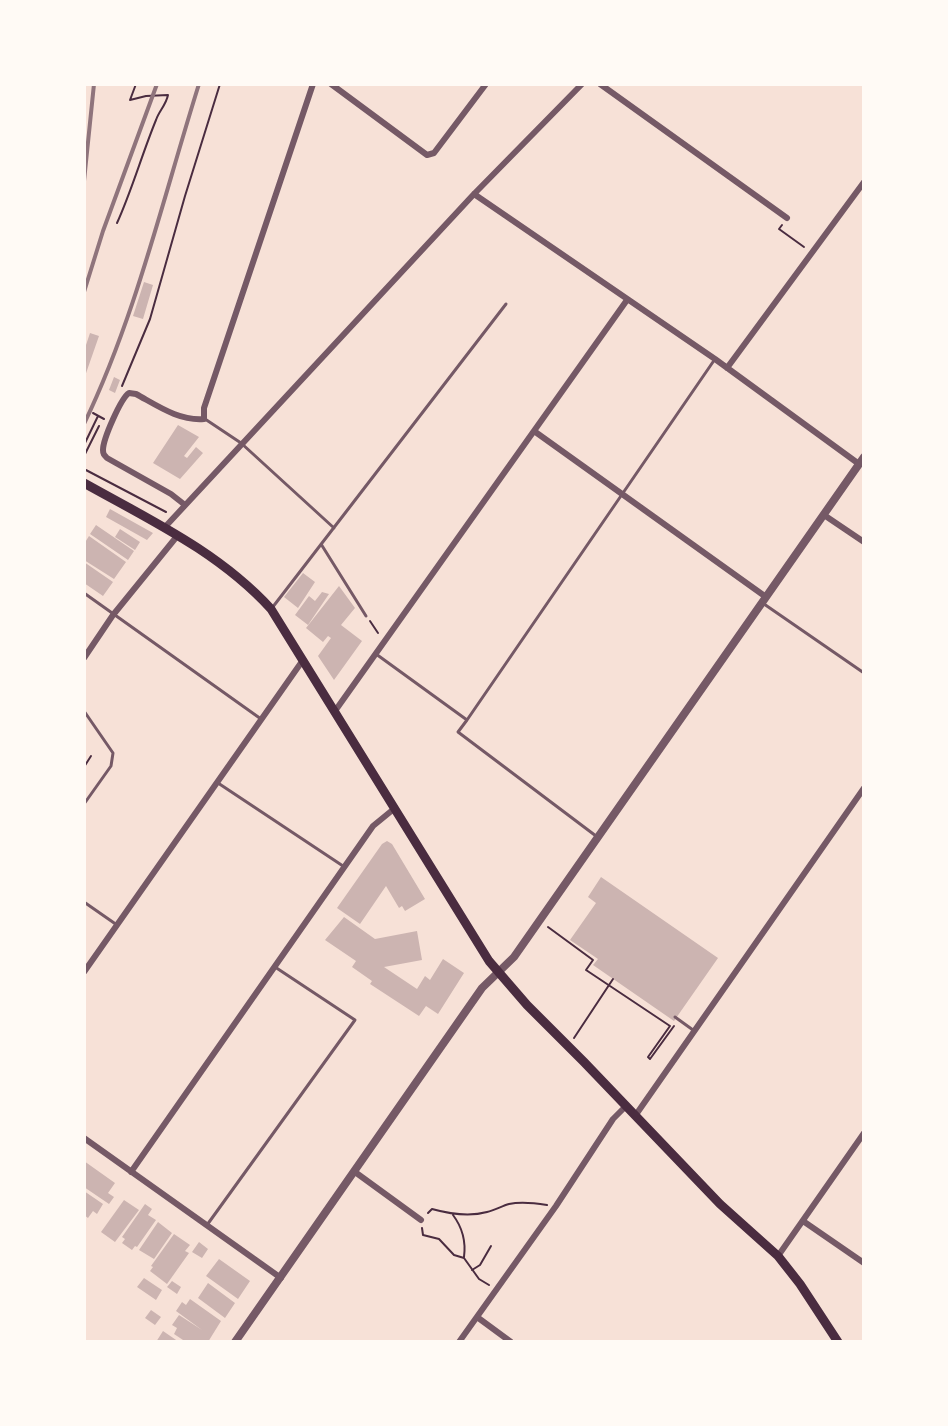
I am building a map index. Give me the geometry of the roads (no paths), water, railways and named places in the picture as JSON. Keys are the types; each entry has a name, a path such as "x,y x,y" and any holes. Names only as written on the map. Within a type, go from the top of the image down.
{"main road":[{"path":"84,483 178,535 234,573 271,609 437,879 498,973 720,1204 778,1256 800,1284 838,1342"}],"street":[{"path":"185,505 171,494 109,460 105,456 104,443 126,394 133,393 181,417 192,420 204,419 204,408 313,84"},
{"path":"331,84 427,155 434,153 486,84"},
{"path":"165,527 474,194 582,84"},
{"path":"600,84 787,218"},
{"path":"727,368 864,182"},
{"path":"235,1342 482,988 514,957 861,461 474,194"},
{"path":"335,711 627,300"},
{"path":"534,431 623,494 764,600"},
{"path":"824,515 864,542"},
{"path":"84,658 113,615 178,535"},
{"path":"84,972 303,660"},
{"path":"635,1116 864,788"},
{"path":"131,1172 373,826 395,808"},
{"path":"459,1342 556,1206 614,1119 626,1106"},
{"path":"778,1256 864,1133"},
{"path":"84,1138 281,1278"},
{"path":"355,1172 421,1220"},
{"path":"803,1221 864,1263"},
{"path":"477,1317 512,1342"}],"lane":[{"path":"271,609 506,304"},
{"path":"598,837 458,732 715,359"},
{"path":"204,419 241,443 334,528"},
{"path":"321,544 366,616"},
{"path":"84,593 261,720"},
{"path":"764,600 864,673"},
{"path":"376,654 467,720"},
{"path":"84,711 112,753 111,766 84,804"},
{"path":"217,782 344,867"},
{"path":"84,902 117,925"},
{"path":"207,1226 356,1020 275,967"},
{"path":"675,1017 695,1032"}],"railway":[{"path":"84,181 94,84"},
{"path":"84,292 103,231 157,84"},
{"path":"84,424 134,299 199,84"}]}
